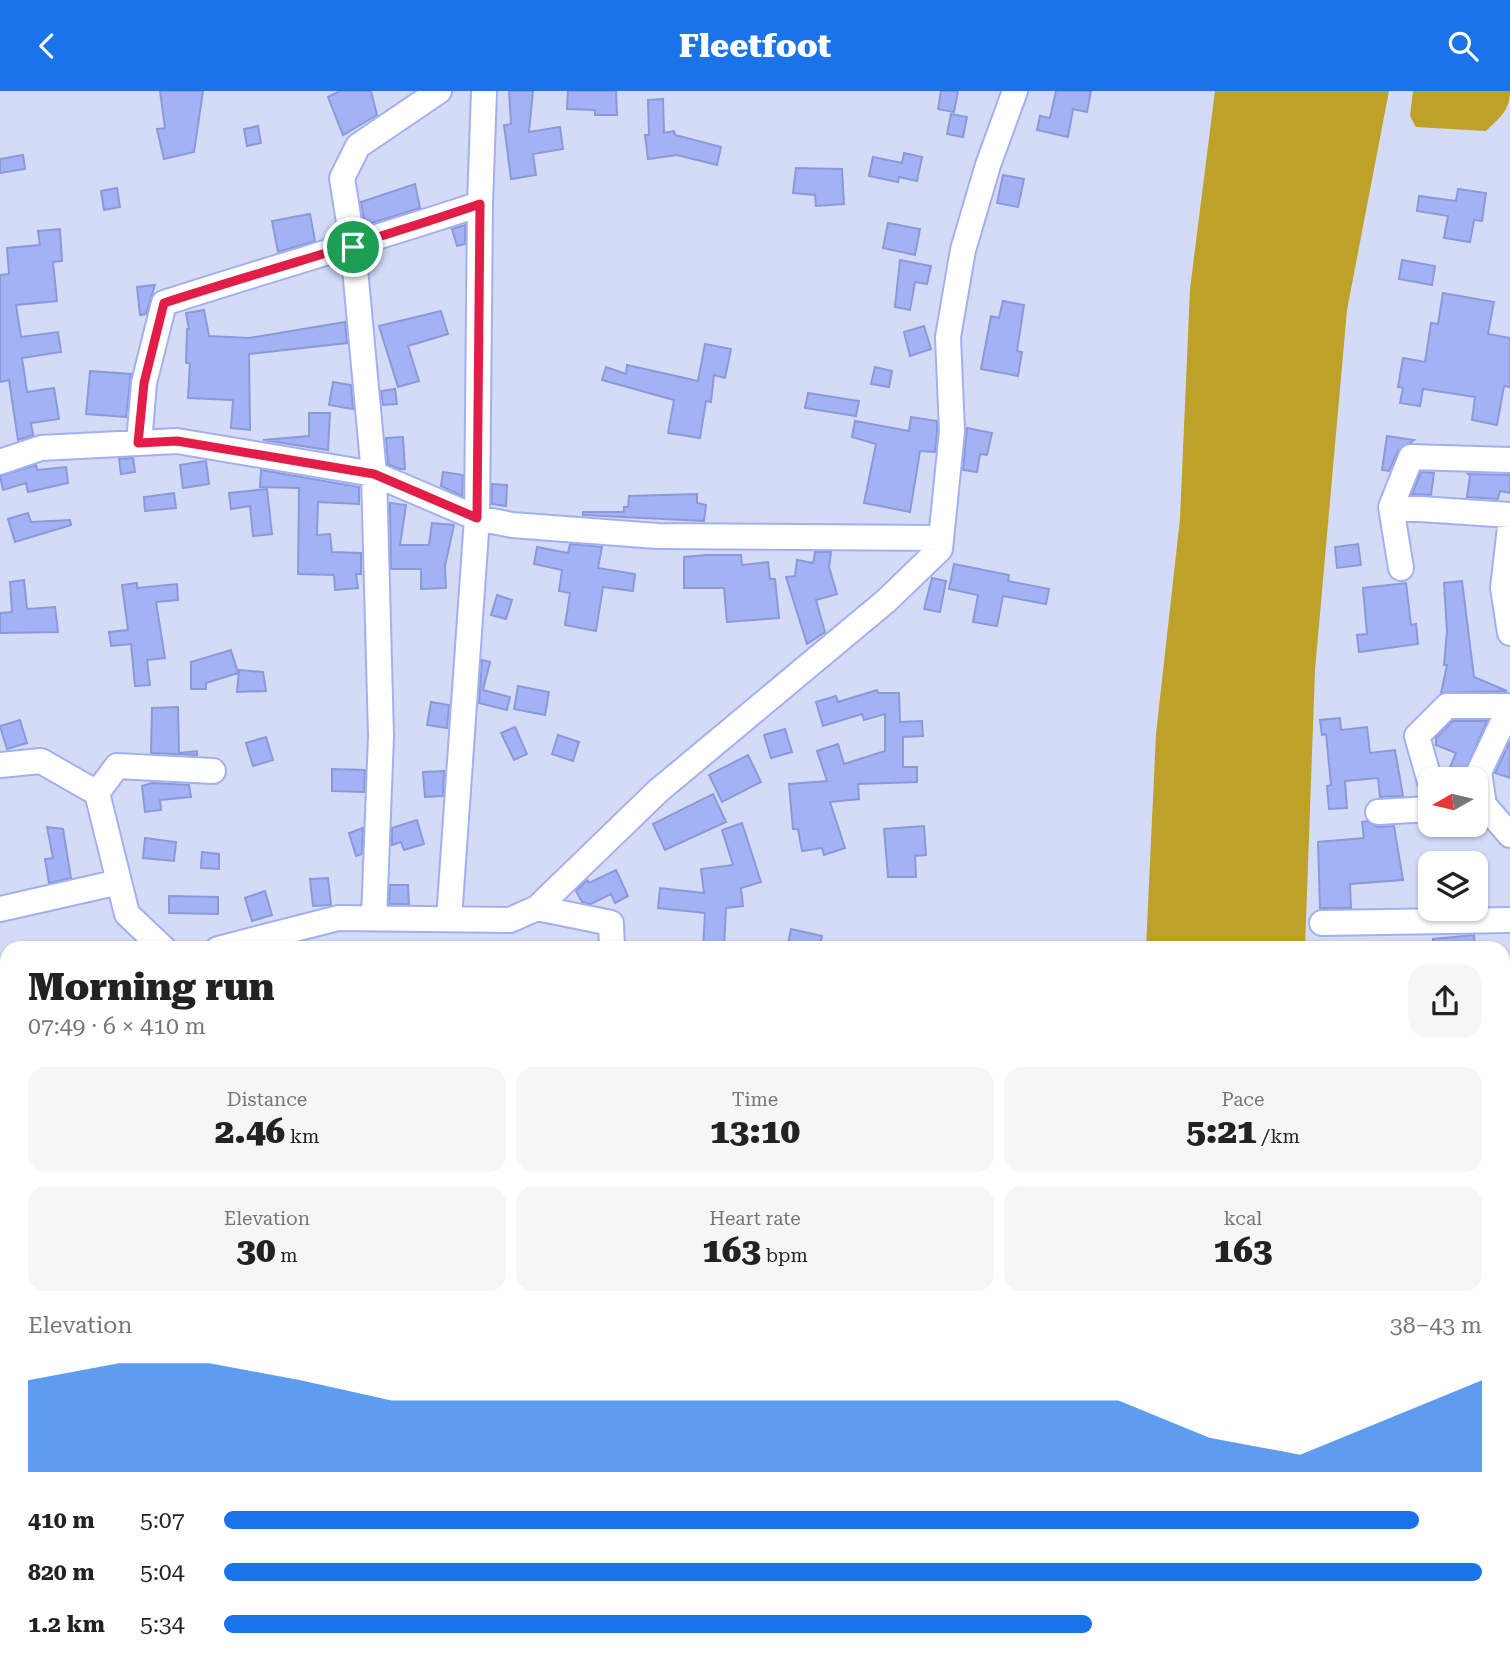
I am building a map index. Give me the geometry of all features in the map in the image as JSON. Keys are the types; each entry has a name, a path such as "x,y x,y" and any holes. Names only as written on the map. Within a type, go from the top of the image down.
{"street":[{"path":"374,918 381,736 374,474 353,247 342,178 358,146 439,91"},
{"path":"449,919 477,518 480,204 484,91"},
{"path":"249,941 338,918 510,920 537,908 658,791 886,601 940,549 952,431 948,337 963,250 988,165 1015,91"},
{"path":"138,443 144,383 164,303 254,274 353,247 480,204"},
{"path":"0,462 41,448 177,441 374,474 477,518 512,525 657,536 941,538"},
{"path":"1401,568 1391,507 1411,457 1510,460"},
{"path":"1391,507 1510,515"},
{"path":"1510,527 1506,588 1510,632"},
{"path":"1426,767 1417,736 1447,706 1510,706 1481,767"},
{"path":"0,765 41,761 97,793 127,914 156,941"},
{"path":"97,793 117,766 213,771"},
{"path":"1378,812 1418,810"},
{"path":"1488,813 1510,835"},
{"path":"0,909 119,882"},
{"path":"537,908 611,923 612,941"},
{"path":"1322,923 1510,920"}],"shaded area":[{"path":"1215,91 1389,91 1347,310 1315,670 1305,941 1146,941 1156,734 1180,519 1190,289"},
{"path":"1413,91 1510,91 1510,98 1506,109 1486,131 1416,127 1410,116"}],"building":[{"path":"160,91 203,91 194,152 164,159 157,129 165,128"},
{"path":"340,91 371,91 377,115 343,135 328,97"},
{"path":"509,91 533,91 529,132 560,127 563,149 533,154 536,175 511,179 504,125 511,124"},
{"path":"568,91 616,91 617,115 595,115 595,110 567,109"},
{"path":"941,91 958,91 954,112 938,109"},
{"path":"1056,91 1091,91 1087,112 1073,109 1068,137 1037,130 1040,116 1050,118"},
{"path":"663,99 664,133 674,131 675,135 721,147 717,165 677,155 648,159 645,135 649,135 648,100"},
{"path":"951,114 967,117 963,137 947,134"},
{"path":"258,126 261,143 247,146 244,129"},
{"path":"904,153 922,157 917,181 899,177 898,182 869,176 873,157 902,163"},
{"path":"23,155 25,169 0,173 0,159"},
{"path":"796,168 842,169 844,204 816,206 815,195 793,193"},
{"path":"1003,175 1024,179 1018,207 997,203"},
{"path":"415,184 420,208 365,225 361,202"},
{"path":"117,188 120,207 104,210 101,191"},
{"path":"1458,189 1486,193 1482,221 1474,220 1470,242 1444,238 1448,216 1417,211 1419,196 1456,201"},
{"path":"310,214 315,241 278,252 272,221"},
{"path":"888,223 920,229 915,255 883,248"},
{"path":"465,225 465,244 457,246 452,229"},
{"path":"60,229 62,261 53,262 57,301 16,305 21,337 58,332 61,352 22,358 27,392 54,388 59,419 31,423 33,435 18,440 9,380 0,382 0,275 9,274 7,248 40,245 38,231"},
{"path":"900,260 931,266 927,284 915,282 910,310 895,307"},
{"path":"1402,260 1435,266 1432,285 1399,279"},
{"path":"155,285 146,314 140,315 137,287"},
{"path":"1443,293 1494,302 1488,334 1510,338 1510,387 1504,386 1497,425 1472,420 1475,397 1423,389 1420,406 1400,403 1403,388 1398,387 1403,358 1425,362 1431,323 1438,324"},
{"path":"1003,301 1024,305 1017,351 1022,352 1018,376 981,369 991,316 999,318"},
{"path":"204,310 209,336 249,338 345,322 347,343 249,354 250,430 231,428 233,400 188,398 190,363 186,363 189,329 186,313"},
{"path":"441,311 448,334 408,346 419,381 398,387 379,326"},
{"path":"924,326 931,349 910,356 904,332"},
{"path":"705,344 731,349 725,378 714,375 711,402 706,401 700,438 668,433 674,400 602,380 606,367 626,374 627,365 698,381"},
{"path":"875,367 892,371 889,387 871,384"},
{"path":"90,371 131,374 126,417 86,414"},
{"path":"333,382 351,385 353,409 329,405"},
{"path":"395,389 397,404 383,405 381,391"},
{"path":"808,393 859,401 856,416 805,408"},
{"path":"309,413 330,413 328,450 263,440 309,436"},
{"path":"911,417 937,421 937,431 935,452 920,451 910,512 864,503 876,444 852,437 855,421 909,431"},
{"path":"967,428 992,433 987,455 980,454 977,472 963,470"},
{"path":"1387,436 1414,440 1398,451 1389,471 1382,470"},
{"path":"403,437 405,469 400,469 388,464 386,438"},
{"path":"133,458 135,472 121,474 119,459"},
{"path":"206,461 209,484 183,488 180,465"},
{"path":"36,465 37,470 66,467 68,483 28,492 26,483 3,490 0,476"},
{"path":"261,470 359,487 359,504 318,502 317,535 330,534 332,552 361,553 361,574 356,574 358,588 335,590 334,575 298,574 299,488 260,487"},
{"path":"443,472 463,475 462,496 441,486"},
{"path":"1421,472 1434,473 1431,495 1412,494"},
{"path":"1468,474 1510,475 1510,493 1500,491 1498,499 1467,497"},
{"path":"492,484 507,485 506,506 492,504"},
{"path":"267,489 272,534 253,536 250,506 231,509 229,493"},
{"path":"174,493 176,508 145,511 144,497"},
{"path":"697,494 697,503 706,505 704,521 583,515 583,512 624,512 624,507 628,507 629,496"},
{"path":"390,503 406,505 400,545 429,545 432,523 454,525 445,566 446,588 421,589 421,569 391,569"},
{"path":"28,513 31,522 70,520 71,525 15,542 8,519"},
{"path":"570,544 602,547 598,568 635,574 633,591 603,587 596,631 565,625 570,593 559,591 562,570 534,564 537,547 568,553"},
{"path":"1358,544 1361,565 1337,568 1335,547"},
{"path":"815,552 831,552 829,567 837,594 816,600 825,632 807,644 786,577 795,576 797,560 813,563"},
{"path":"741,555 742,565 768,562 770,579 775,579 779,618 727,622 724,588 684,588 684,557"},
{"path":"954,564 1009,575 1008,581 1049,589 1046,604 1003,596 997,626 973,622 978,595 949,589"},
{"path":"932,578 946,581 940,612 924,609"},
{"path":"24,580 27,609 55,607 58,632 0,633 0,613 12,612 10,582"},
{"path":"1462,581 1474,677 1507,691 1441,693 1447,665 1444,665 1447,631 1444,583"},
{"path":"137,583 137,588 177,584 178,600 156,602 165,658 147,660 150,685 135,686 131,644 111,646 109,632 128,630 122,585"},
{"path":"1406,583 1411,625 1416,624 1418,644 1359,652 1357,635 1367,634 1363,588"},
{"path":"497,595 512,600 506,619 491,615"},
{"path":"231,650 238,673 206,683 206,689 191,689 191,662"},
{"path":"482,660 490,662 483,690 510,697 507,710 479,703"},
{"path":"239,670 263,672 266,691 237,692"},
{"path":"518,686 549,692 545,715 514,709"},
{"path":"877,690 878,693 899,693 900,722 922,721 923,736 903,737 903,767 917,767 917,782 858,784 859,799 830,802 845,848 824,855 822,848 802,851 798,829 793,829 789,784 827,781 817,751 838,744 844,764 885,751 885,714 864,720 862,714 823,726 816,702 836,696 838,702"},
{"path":"431,702 449,705 447,728 427,725"},
{"path":"178,707 179,753 197,751 197,755 151,753 152,708"},
{"path":"1340,718 1341,730 1367,727 1370,753 1395,750 1403,796 1380,797 1378,778 1345,781 1347,808 1329,809 1327,786 1331,785 1326,734 1322,735 1320,720"},
{"path":"20,720 27,743 7,749 0,726"},
{"path":"1453,721 1487,721 1467,767 1450,767 1456,753 1436,745 1436,738"},
{"path":"515,727 527,754 514,760 501,733"},
{"path":"785,729 792,752 771,758 764,735"},
{"path":"558,735 579,742 573,761 552,754"},
{"path":"266,737 273,760 253,766 246,743"},
{"path":"1510,742 1510,778 1495,773"},
{"path":"748,755 761,782 722,802 709,775"},
{"path":"332,769 365,770 364,792 332,791"},
{"path":"444,771 443,796 425,797 423,772"},
{"path":"152,783 189,785 191,797 160,800 161,810 145,812 142,786"},
{"path":"713,794 726,822 665,850 653,824"},
{"path":"417,820 424,844 404,850 401,842 392,845 392,828"},
{"path":"1367,821 1378,827 1394,826 1403,880 1350,884 1351,908 1320,908 1318,842 1364,838 1362,822"},
{"path":"742,823 761,882 741,888 743,906 726,908 724,941 703,941 705,913 658,908 660,888 704,893 701,869 733,865 722,830"},
{"path":"924,826 926,855 915,856 916,877 888,877 884,829"},
{"path":"47,827 63,829 71,878 49,883 45,859 53,858"},
{"path":"363,828 362,854 356,856 349,833"},
{"path":"145,838 176,842 174,861 143,858"},
{"path":"202,852 219,854 219,869 201,868"},
{"path":"616,870 628,896 615,903 611,894 591,904 582,902 576,891 587,880 589,883"},
{"path":"328,878 331,905 313,906 310,879"},
{"path":"390,885 408,885 409,904 389,904"},
{"path":"265,891 272,915 252,921 245,898"},
{"path":"169,896 218,897 218,914 169,913"},
{"path":"791,929 822,936 821,941 789,941"},
{"path":"1474,935 1474,941 1433,941"}],"route":[{"path":"480,204 477,518 374,474 177,441 138,443 144,383 164,303 254,274 353,247 480,204"}]}
